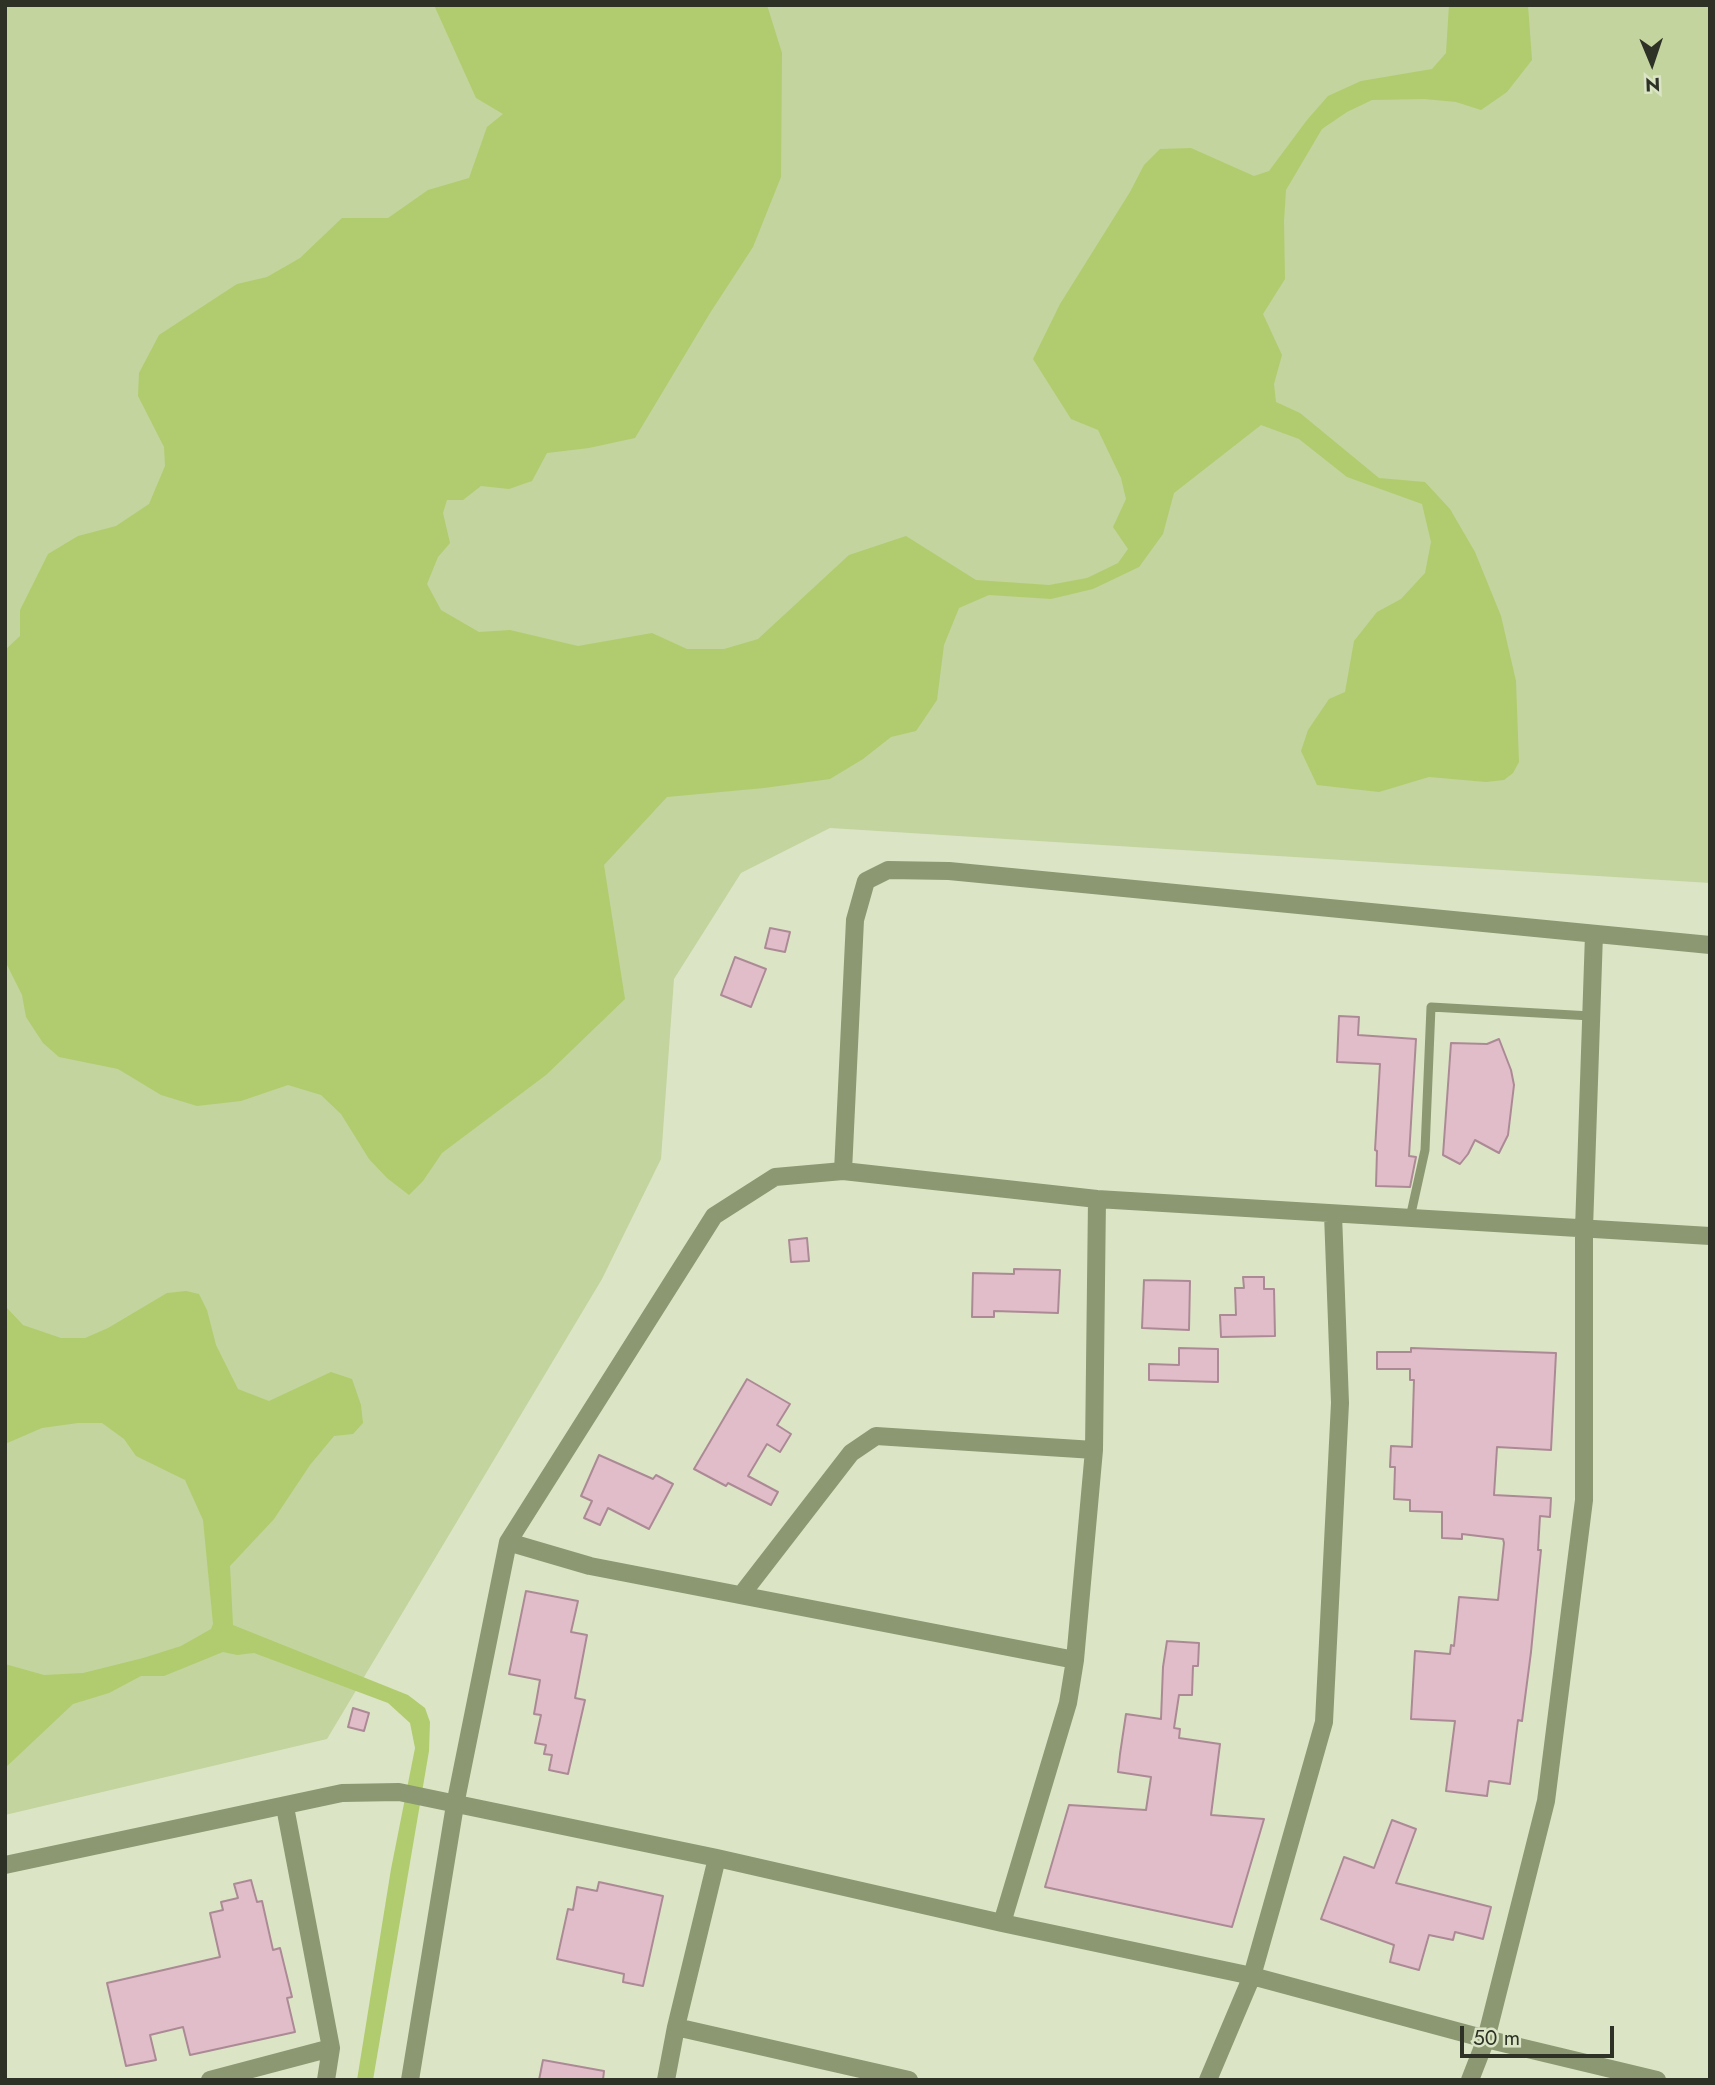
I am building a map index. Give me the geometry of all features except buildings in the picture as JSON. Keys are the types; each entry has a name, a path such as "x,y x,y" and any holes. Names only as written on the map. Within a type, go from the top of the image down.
{"street":[{"path":"843,1171 855,920 866,881 888,870 949,871 1710,945"},
{"path":"1470,2080 1486,2039 1546,1801 1584,1500 1584,1229 1594,934"},
{"path":"410,2080 456,1805 508,1542 714,1216 775,1177 843,1171 1097,1199 1710,1236"},
{"path":"1002,1923 1068,1703 1075,1660 1094,1450 1097,1199"},
{"path":"1208,2080 1252,1976 1324,1722 1340,1403 1333,1214"},
{"path":"742,1594 851,1453 876,1436 1094,1450"},
{"path":"508,1542 590,1566 1075,1660"},
{"path":"5,1865 342,1793 399,1792 717,1858 1252,1976 1486,2039 1657,2080"},
{"path":"285,1807 331,2048 326,2080"},
{"path":"666,2080 676,2027 717,1858"},
{"path":"676,2027 909,2080"},
{"path":"210,2080 331,2048"}],"lane":[{"path":"1410,1218 1424,1150 1431,1007 1591,1016"}],"shaded area":[{"path":"5,5 1710,5 1710,883 830,828 741,873 674,979 661,1159 602,1279 327,1739 5,1815"},
{"path":"434,5 767,5 782,53 781,177 753,247 635,438 589,448 547,453 532,481 509,489 481,486 463,500 447,500 443,513 450,543 438,557 427,584 441,610 479,632 510,630 578,646 652,633 687,649 724,649 758,639 849,555 906,536 976,580 1049,585 1087,578 1118,563 1128,549 1113,527 1126,499 1121,478 1098,430 1071,419 1033,359 1060,304 1144,165 1160,149 1191,148 1254,176 1269,171 1328,96 1361,81 1432,69 1446,53 1449,5 1528,5 1532,60 1507,92 1481,110 1456,102 1424,99 1372,100 1347,112 1322,129 1286,190 1285,279 1263,314 1282,355 1274,384 1276,402 1300,413 1379,478 1425,482 1450,509 1475,552 1501,616 1516,681 1519,762 1513,773 1504,780 1486,782 1429,777 1379,792 1317,785 1301,751 1308,730 1329,699 1345,692 1354,641 1377,612 1401,599 1425,573 1431,542 1422,504 1347,477 1299,439 1261,425 1174,493 1163,534 1139,567 1093,589 1051,599 989,595 959,608 944,645 937,700 916,731 891,737 863,759 830,779 667,797 604,865 625,999 546,1075 442,1153 423,1181 409,1195 369,1159 341,1114 321,1095 288,1085 241,1101 197,1106 161,1095 118,1069 59,1057 43,1043 26,1017 22,995 5,961 5,650 20,636 20,610 48,554 78,536 116,526 149,504 165,466 164,447 138,396 139,373 159,335 237,284 267,277 300,258 342,218 388,218 428,190 469,178 487,127 503,114 476,98"},
{"path":"186,1291 199,1294 207,1310 216,1345 238,1389 269,1401 331,1372 352,1379 361,1405 363,1423 353,1434 334,1436 310,1465 274,1519 230,1566 233,1625 408,1695 425,1708 430,1722 429,1751 373,2080 357,2080 391,1869 415,1748 410,1723 388,1703 254,1653 237,1655 223,1652 164,1676 141,1676 109,1693 73,1704 5,1768 5,1664 44,1675 83,1673 181,1646 211,1629 213,1624 203,1520 185,1480 136,1456 124,1439 102,1423 42,1428 5,1444 5,1306 23,1325 61,1338 85,1338 108,1328 167,1293"}]}
